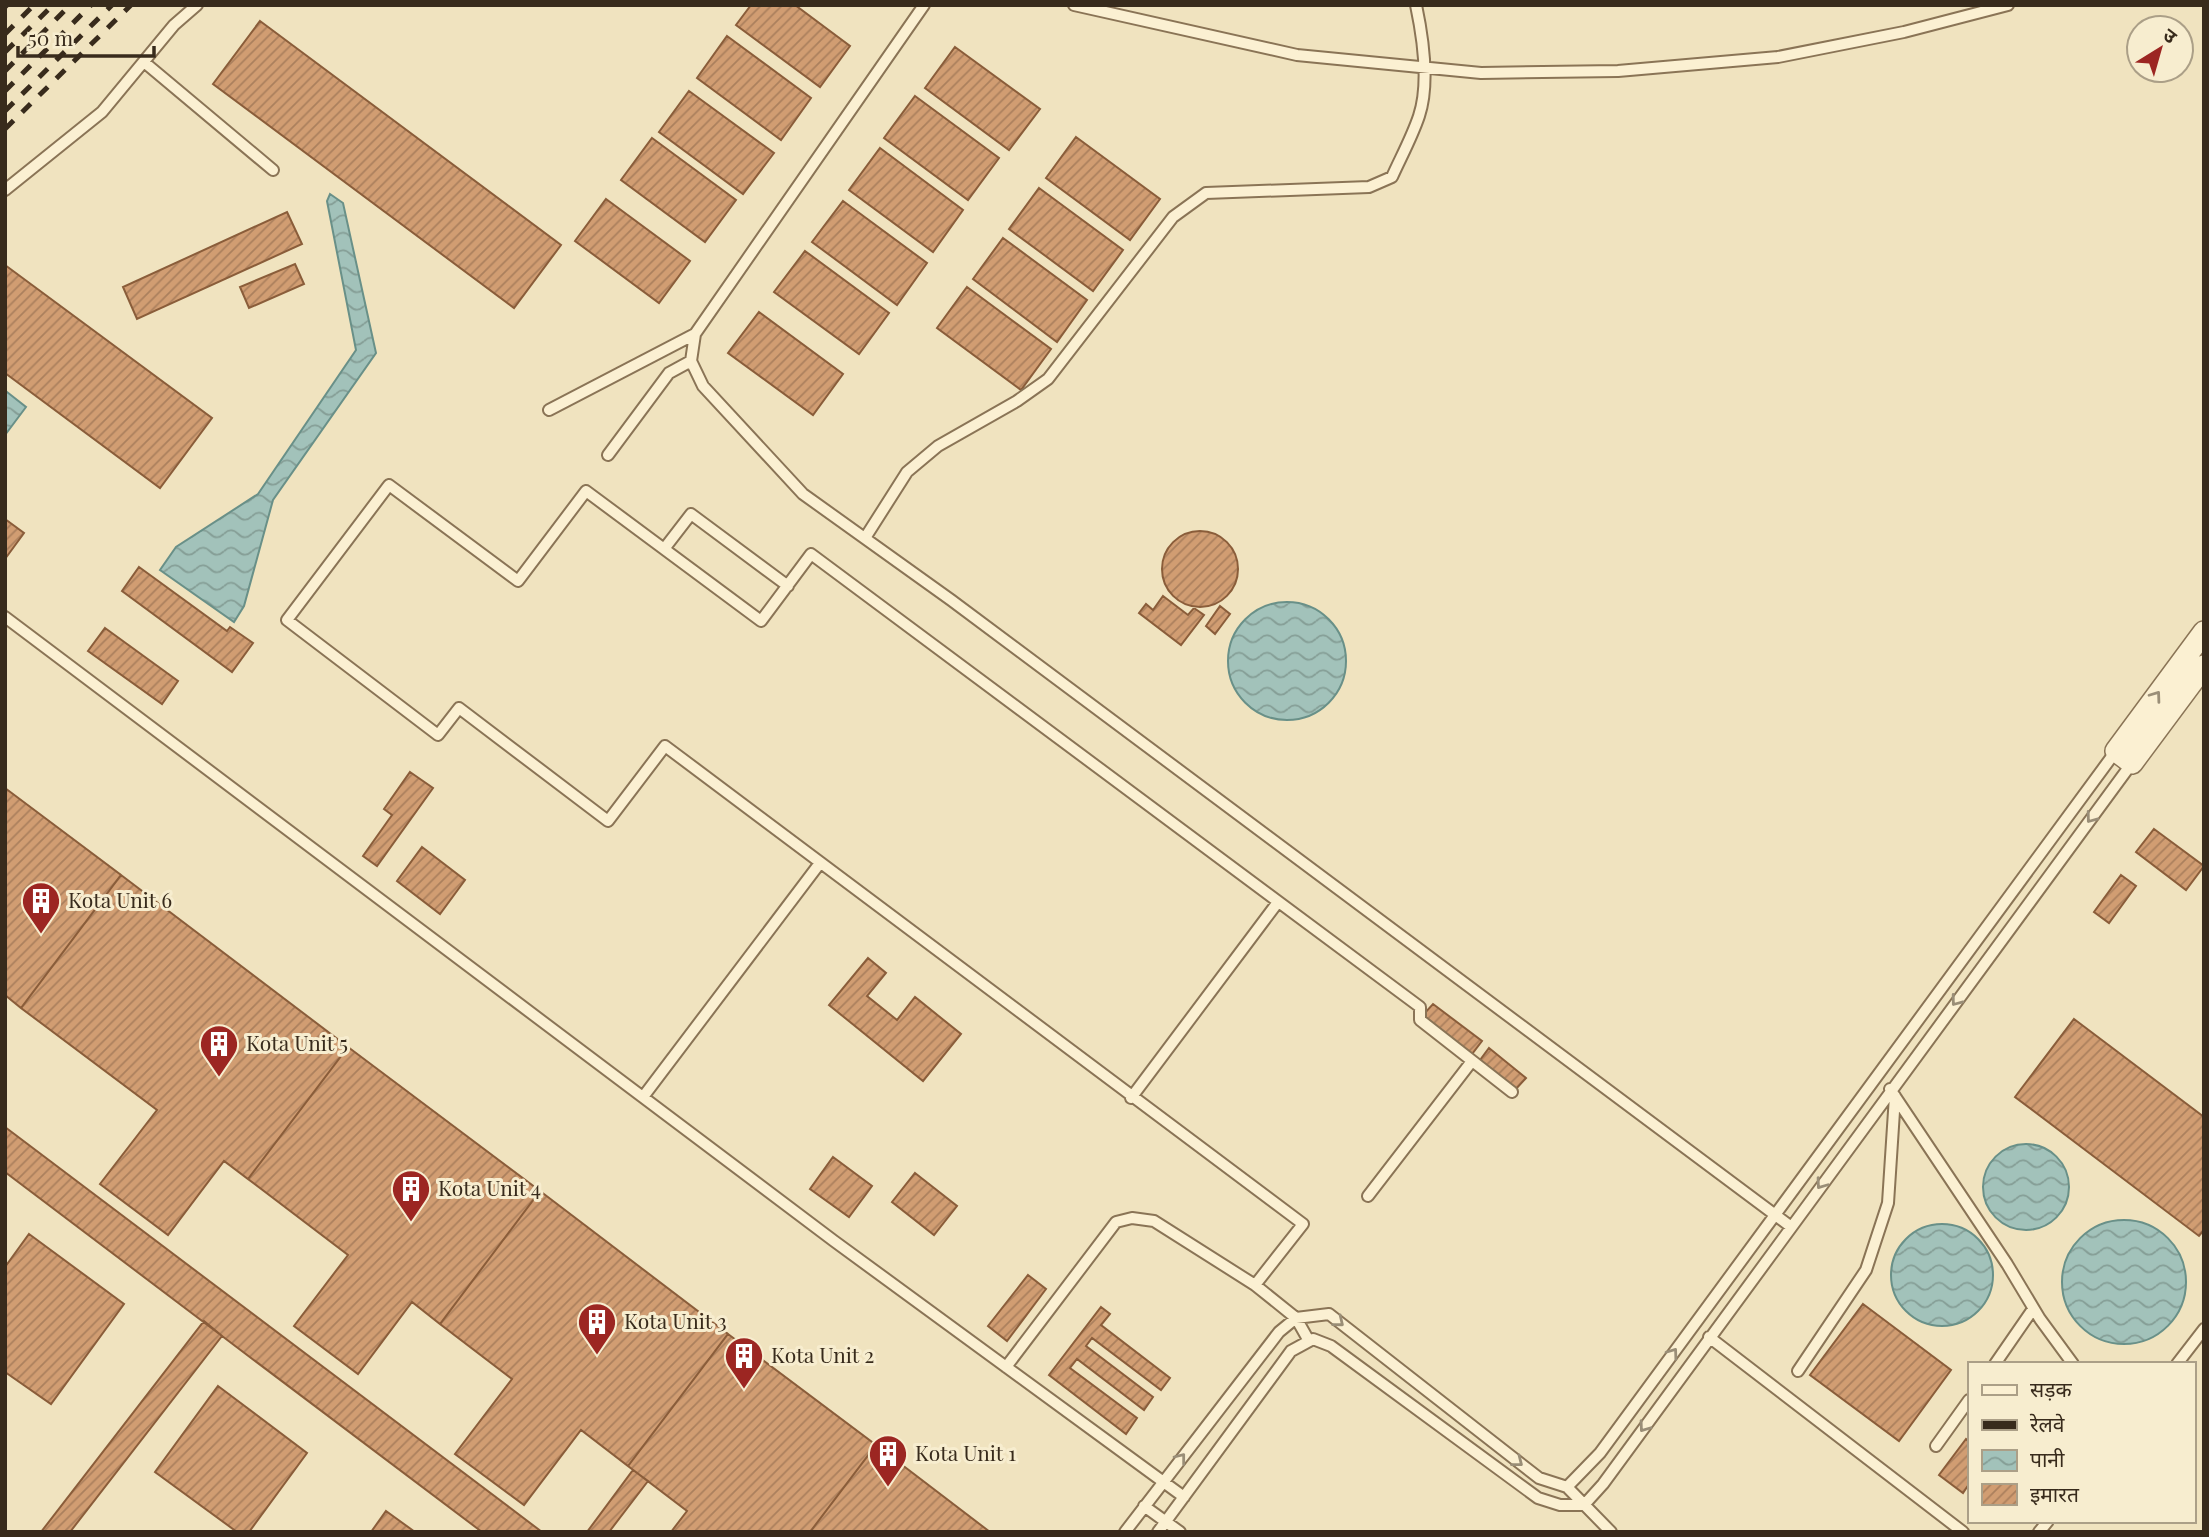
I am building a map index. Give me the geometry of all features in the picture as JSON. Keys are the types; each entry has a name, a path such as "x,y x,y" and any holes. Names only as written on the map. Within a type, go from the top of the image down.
{"street":[{"path":"2124,757 2204,632"},
{"path":"2124,757 2204,666"}],"lane":[{"path":"5,190 102,112 174,25 197,5"},
{"path":"924,5 695,334 691,360 703,386 803,494 1790,1226"},
{"path":"1074,5 1297,55 1481,73 1618,71 1778,57 1904,32 2008,5"},
{"path":"865,538 907,472 938,446 1017,401 1048,379 1173,217 1206,193 1369,187 1392,177 1420,113 1422,32 1416,5"},
{"path":"144,62 273,170"},
{"path":"549,410 695,334"},
{"path":"608,455 669,373 691,360"},
{"path":"1255,1285 1303,1224 1131,1098 665,746 608,821 459,708 438,735 287,620 389,485 518,581 586,491 761,621 811,554 1420,1007 1420,1020 1512,1092"},
{"path":"664,549 691,514 788,586"},
{"path":"5,617 643,1097 1184,1497"},
{"path":"1567,1488 1600,1453 1775,1215 2124,757"},
{"path":"1158,1532 1291,1351 1313,1339 1331,1346 1538,1498 1560,1505 1584,1504 1603,1484 1790,1226 1893,1093 2124,757"},
{"path":"643,1097 820,863"},
{"path":"1131,1098 1278,901"},
{"path":"1368,1196 1472,1061"},
{"path":"1893,1093 2072,1362"},
{"path":"1798,1371 1866,1270 1888,1203 1893,1093"},
{"path":"1006,1367 1116,1222 1132,1218 1154,1221 1255,1285 1296,1318 1309,1341"},
{"path":"1996,1362 2034,1309"},
{"path":"1125,1532 1279,1332 1296,1318 1329,1314 1539,1478 1567,1488 1611,1532"},
{"path":"2179,1362 2204,1329"},
{"path":"1709,1337 1963,1532"},
{"path":"1936,1446 1968,1401"},
{"path":"1144,1506 1180,1532"}],"water":[{"path":"330,194 343,203 376,353 273,500 244,606 234,622 160,570 176,547 258,494 356,350 327,201"},
{"path":"7,392 26,407 5,435 5,395"},
{"path":"1287,602 1310,606 1329,619 1342,638 1346,661 1342,684 1329,703 1310,716 1287,720 1264,716 1245,703 1232,684 1228,661 1232,638 1245,619 1264,606"},
{"path":"2026,1144 2043,1147 2057,1156 2066,1170 2069,1187 2066,1204 2057,1218 2043,1227 2026,1230 2009,1227 1995,1218 1986,1204 1983,1187 1986,1170 1995,1156 2009,1147"},
{"path":"2124,1220 2148,1225 2168,1238 2181,1258 2186,1282 2181,1306 2168,1326 2148,1339 2124,1344 2100,1339 2080,1326 2067,1306 2062,1282 2067,1258 2080,1238 2100,1225"},
{"path":"1942,1224 1961,1228 1978,1239 1989,1256 1993,1275 1989,1294 1978,1311 1961,1322 1942,1326 1923,1322 1906,1311 1895,1294 1891,1275 1895,1256 1906,1239 1923,1228"}],"building":[{"path":"751,5 795,5 850,46 820,87 736,25"},
{"path":"260,21 561,245 514,308 213,84"},
{"path":"727,36 811,98 781,140 697,78"},
{"path":"955,47 1040,109 1009,150 925,88"},
{"path":"689,91 774,153 743,194 659,132"},
{"path":"915,96 999,158 968,200 884,138"},
{"path":"1076,137 1160,199 1130,240 1046,178"},
{"path":"652,138 736,200 705,242 621,180"},
{"path":"880,148 963,210 933,252 849,190"},
{"path":"1039,188 1123,250 1093,291 1009,229"},
{"path":"606,199 690,261 659,303 575,241"},
{"path":"843,201 927,263 897,305 812,242"},
{"path":"287,212 302,244 137,319 123,287"},
{"path":"1003,238 1087,300 1057,342 973,279"},
{"path":"805,251 889,313 859,354 774,292"},
{"path":"295,264 304,284 249,308 240,287"},
{"path":"5,265 212,418 160,488 5,373"},
{"path":"967,287 1051,349 1021,390 937,328"},
{"path":"759,312 843,374 813,415 728,353"},
{"path":"5,519 24,533 5,559"},
{"path":"1200,531 1215,534 1227,542 1235,554 1238,569 1235,584 1227,596 1215,604 1200,607 1185,604 1173,596 1165,584 1162,569 1165,554 1173,542 1185,534"},
{"path":"139,567 227,631 230,627 253,643 232,672 122,591"},
{"path":"1163,596 1188,615 1194,608 1204,615 1181,645 1139,613 1146,604 1153,610"},
{"path":"1220,606 1230,614 1215,634 1206,626"},
{"path":"105,628 178,681 162,704 88,651"},
{"path":"410,772 433,788 377,866 363,856 392,815 384,809"},
{"name":"Kota Unit 6","path":"5,788 121,875 21,1008 5,995"},
{"path":"2154,829 2204,866 2186,890 2136,852"},
{"path":"422,847 465,880 440,914 397,881"},
{"name":"Kota Unit 5","path":"121,875 348,1047 248,1179 224,1161 168,1235 100,1184 157,1110 21,1008"},
{"path":"2121,875 2136,886 2109,923 2094,912"},
{"path":"868,958 886,973 867,996 897,1020 915,997 961,1034 923,1081 829,1005"},
{"path":"1433,1004 1482,1041 1472,1054 1422,1016"},
{"path":"2074,1019 2204,1117 2204,1230 2199,1236 2015,1097"},
{"name":"Kota Unit 4","path":"348,1047 540,1191 440,1324 412,1302 358,1374 294,1326 348,1255 248,1179"},
{"path":"1489,1048 1526,1078 1516,1089 1480,1060"},
{"path":"5,1127 542,1532 482,1532 222,1336 5,1172"},
{"path":"833,1157 872,1186 849,1217 810,1189"},
{"path":"915,1173 957,1206 934,1235 892,1202"},
{"name":"Kota Unit 3","path":"540,1191 728,1334 628,1466 581,1430 524,1505 455,1454 512,1379 440,1324"},
{"path":"29,1234 124,1304 51,1404 5,1372 5,1267"},
{"path":"1028,1275 1046,1289 1007,1341 988,1326"},
{"path":"1863,1304 1951,1370 1899,1441 1810,1375"},
{"path":"1101,1307 1110,1314 1101,1325 1170,1378 1161,1390 1092,1338 1086,1346 1153,1397 1144,1410 1077,1359 1070,1368 1137,1418 1126,1434 1049,1375"},
{"path":"204,1321 222,1336 70,1532 41,1532"},
{"name":"Kota Unit 2","path":"728,1334 876,1445 810,1532 671,1532 687,1511 628,1466"},
{"path":"218,1386 307,1453 249,1532 237,1532 155,1472"},
{"path":"1966,1439 1968,1486 1963,1493 1939,1475"},
{"name":"Kota Unit 1","path":"876,1445 990,1532 810,1532"},
{"path":"633,1470 648,1481 609,1532 587,1532"},
{"path":"386,1511 415,1532 371,1532"}],"railway":[{"path":"5,34 34,5"},
{"path":"5,52 53,5"},
{"path":"5,71 70,5"},
{"path":"5,91 91,5"},
{"path":"5,111 112,5"},
{"path":"5,129 131,5"}],"place":[{"name":"Kota Unit 6","path":"41,935"},
{"name":"Kota Unit 5","path":"219,1078"},
{"name":"Kota Unit 4","path":"411,1223"},
{"name":"Kota Unit 3","path":"597,1356"},
{"name":"Kota Unit 2","path":"744,1390"},
{"name":"Kota Unit 1","path":"888,1488"}]}
